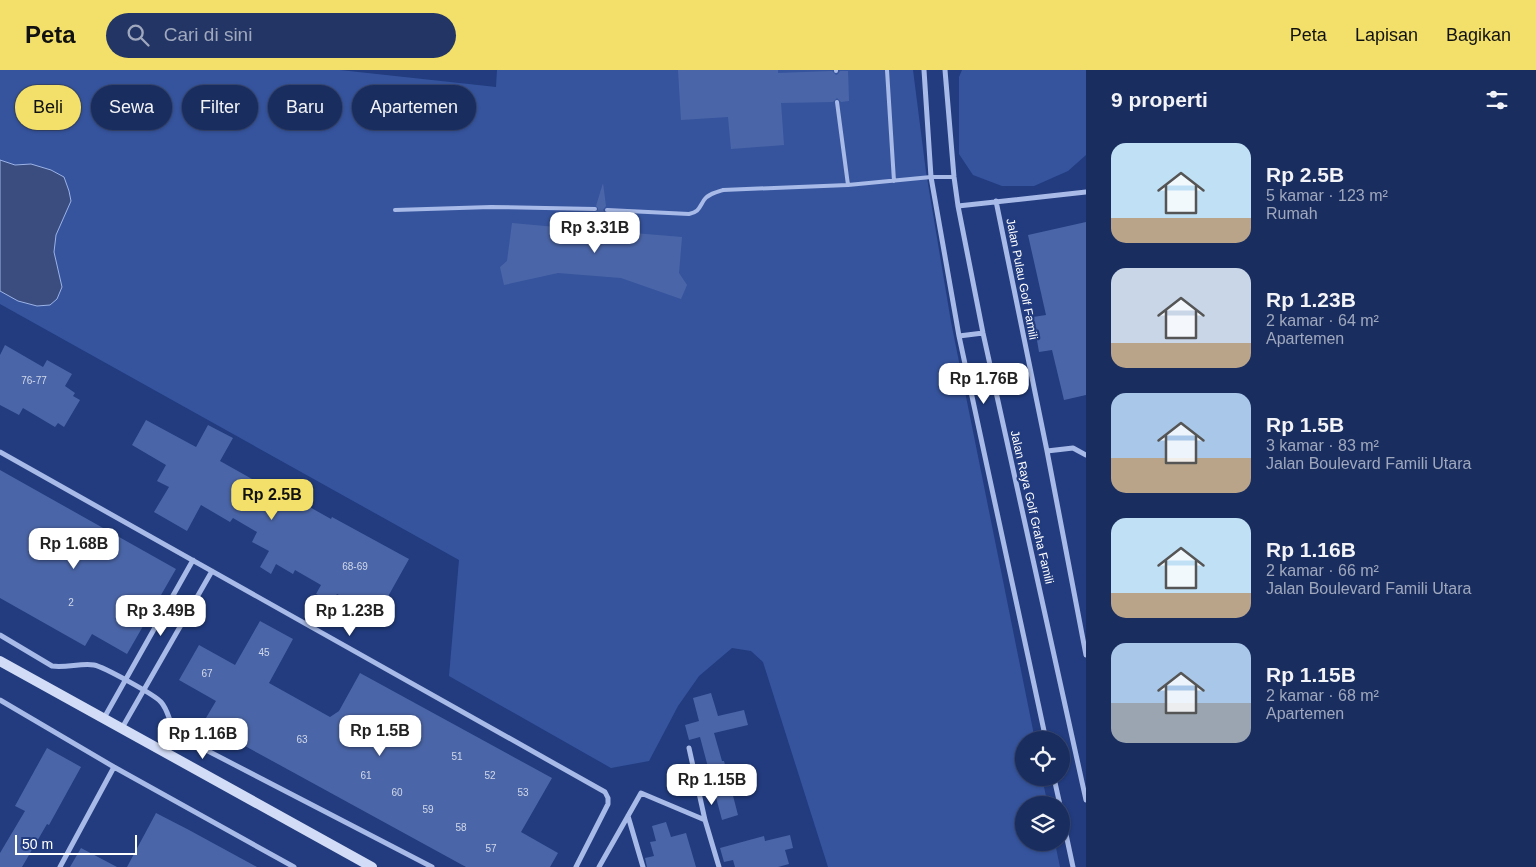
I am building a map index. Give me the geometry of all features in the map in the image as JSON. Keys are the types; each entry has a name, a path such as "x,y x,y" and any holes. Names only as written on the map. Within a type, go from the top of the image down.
{"street":[{"path":"924,70 931,177 959,336 1044,731"},
{"name":"Jalan Raya Golf Graha Famili","path":"945,70 958,206 983,334 1086,800"},
{"path":"958,206 1086,192"},
{"name":"Jalan Pulau Golf Famili","path":"996,201 1086,655"},
{"path":"959,336 983,334"},
{"path":"1046,450 1074,448 1086,455"},
{"path":"0,452 605,792 608,804 576,867"},
{"path":"104,718 193,560"},
{"path":"122,728 212,571"},
{"path":"0,635 52,666 93,665 126,680 160,701 164,706 173,729 179,736 432,867"},
{"path":"0,661 372,867"},
{"path":"0,700 114,767 294,867"},
{"path":"689,748 705,820 719,867"},
{"path":"60,867 114,767"},
{"path":"598,867 641,793 705,820"},
{"path":"628,816 643,867"},
{"path":"1070,851 1073,867"}],"lane":[{"path":"887,70 894,181"},
{"path":"837,102 848,185"},
{"path":"607,210 689,214 696,213 701,208 705,199 713,193 723,190 848,185 931,177 954,177"},
{"path":"395,210 491,207 595,209"}],"shaded area":[{"path":"0,70 340,70 496,87 497,70 913,70 926,172 951,322 1033,731 1015,731 1015,786 1044,786 1046,796 1015,796 1015,851 1057,851 1060,867 828,867 763,662 751,651 732,648 699,676 678,706 649,761 611,768 449,676 459,560 0,304"},
{"path":"962,70 1086,70 1086,155 1068,171 1034,186 1002,186 973,175 959,154 959,77"},
{"path":"0,160 15,165 31,164 51,170 64,177 69,191 71,201 56,235 54,252 62,287 57,299 50,305 37,306 18,301 0,291"}],"building":[{"path":"678,70 778,70 778,73 832,71 836,75 840,71 848,71 849,101 841,102 837,98 833,102 781,103 784,145 731,149 728,117 681,120"},
{"path":"603,183 606,206 603,210 607,214 610,231 682,237 679,273 687,285 681,299 621,278 558,273 504,285 500,267 507,261 512,223 589,230 594,213 598,210 596,206"},
{"path":"1086,222 1086,395 1064,400 1052,350 1039,352 1033,317 1046,315 1028,235"},
{"path":"5,345 43,367 47,360 72,374 65,386 75,393 73,396 80,400 64,427 58,423 55,427 23,408 19,415 0,405 0,355"},
{"path":"146,420 196,447 208,425 233,438 220,461 279,494 281,491 409,559 372,625 355,616 360,606 337,594 332,602 316,594 321,585 295,570 293,574 276,564 271,574 260,567 269,551 252,542 257,532 233,518 230,522 201,505 187,531 154,512 169,487 157,481 166,465 132,445"},
{"path":"0,470 176,569 127,654 92,634 85,646 0,598"},
{"path":"260,621 293,639 269,683 330,717 339,711 360,673 552,778 521,832 558,853 550,867 466,867 203,723 216,701 179,680 199,645 235,665"},
{"path":"711,693 718,716 744,710 748,725 714,733 722,761 724,761 738,815 722,820 700,737 689,740 685,725 699,721 693,698"},
{"path":"47,748 81,767 49,825 47,824 22,867 0,867 0,853 25,811 15,806"},
{"path":"156,813 189,830 257,867 127,867"},
{"path":"666,822 671,837 686,833 696,867 647,867 645,858 654,856 650,842 656,841 652,826"},
{"path":"790,835 793,848 785,850 789,864 778,867 735,867 733,860 724,862 720,848 764,836 765,841"},
{"path":"81,848 117,867 70,867"}]}
